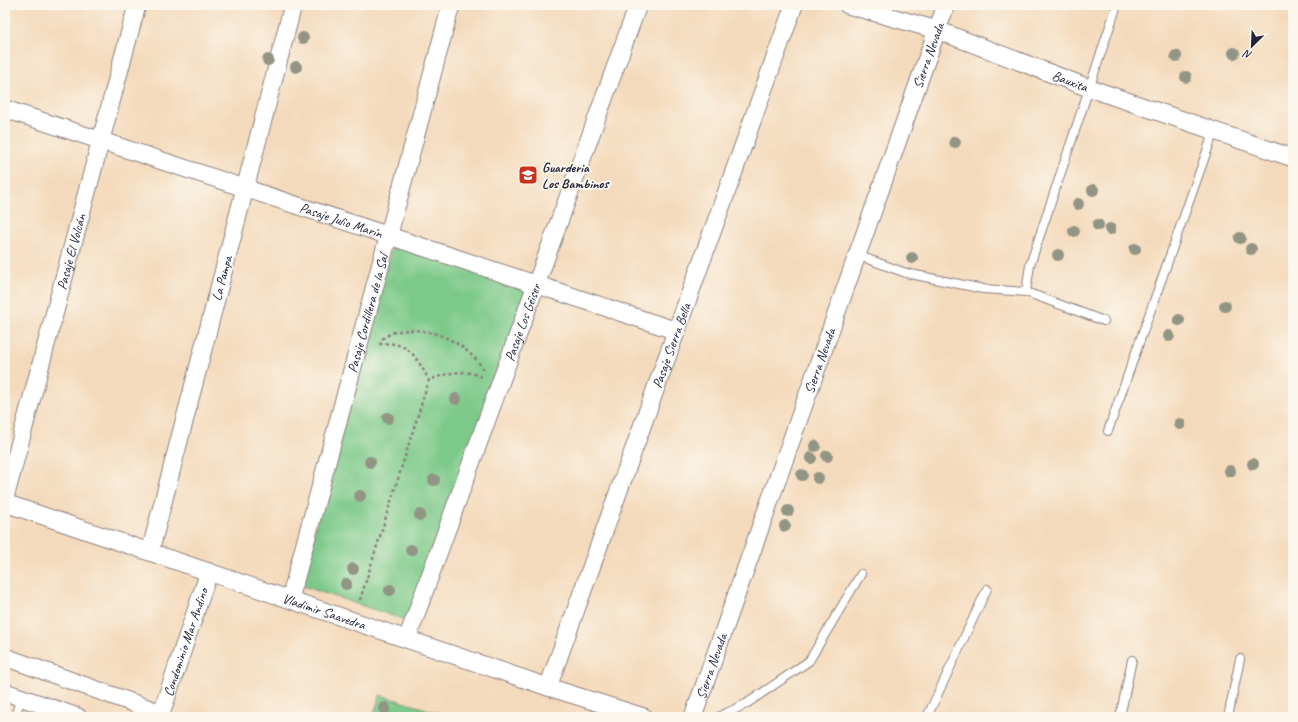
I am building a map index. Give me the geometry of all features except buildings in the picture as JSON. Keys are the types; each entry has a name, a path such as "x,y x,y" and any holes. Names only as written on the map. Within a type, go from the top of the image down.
{"street":[{"name":"Pasaje El Volcán","path":"5,498 137,5"},
{"name":"La Pampa","path":"150,552 293,5"},
{"name":"Pasaje Cordillera de la Sal","path":"290,599 451,5"},
{"name":"Pasaje Los Géiser","path":"407,639 638,5"},
{"name":"Pasaje Sierra Bella","path":"548,687 794,5"},
{"name":"Bauxita","path":"848,5 937,30 1090,88 1293,158"},
{"name":"Sierra Nevada","path":"693,717 946,5"},
{"name":"Pasaje Julio Marín","path":"5,109 677,331"},
{"name":"Vladimir Saavedra","path":"5,503 548,687 644,717"},
{"name":"Condominio Mar Andino","path":"5,657 161,715 209,572"},
{"path":"5,692 78,717"}],"lane":[{"path":"1026,292 1030,265 1117,5"},
{"path":"1108,431 1214,131"},
{"path":"857,255 906,273 982,289 1026,292 1104,322"},
{"path":"718,717 746,704 809,661 861,574"},
{"path":"927,717 987,589"},
{"path":"1228,717 1240,659"},
{"path":"1120,717 1132,660"},
{"path":"15,717 21,697"}],"path":[{"path":"353,598 360,600 429,380 413,354 405,348 391,342 373,345 394,332 410,330 434,332 465,348 480,363 487,375"},
{"path":"429,380 450,373 464,371 484,378"}],"green space":[{"path":"393,244 530,290 408,621 300,585"},
{"path":"380,695 452,717 373,717"}],"place":[{"name":"Guarderia Los Bambinos","path":"528,175"}]}
